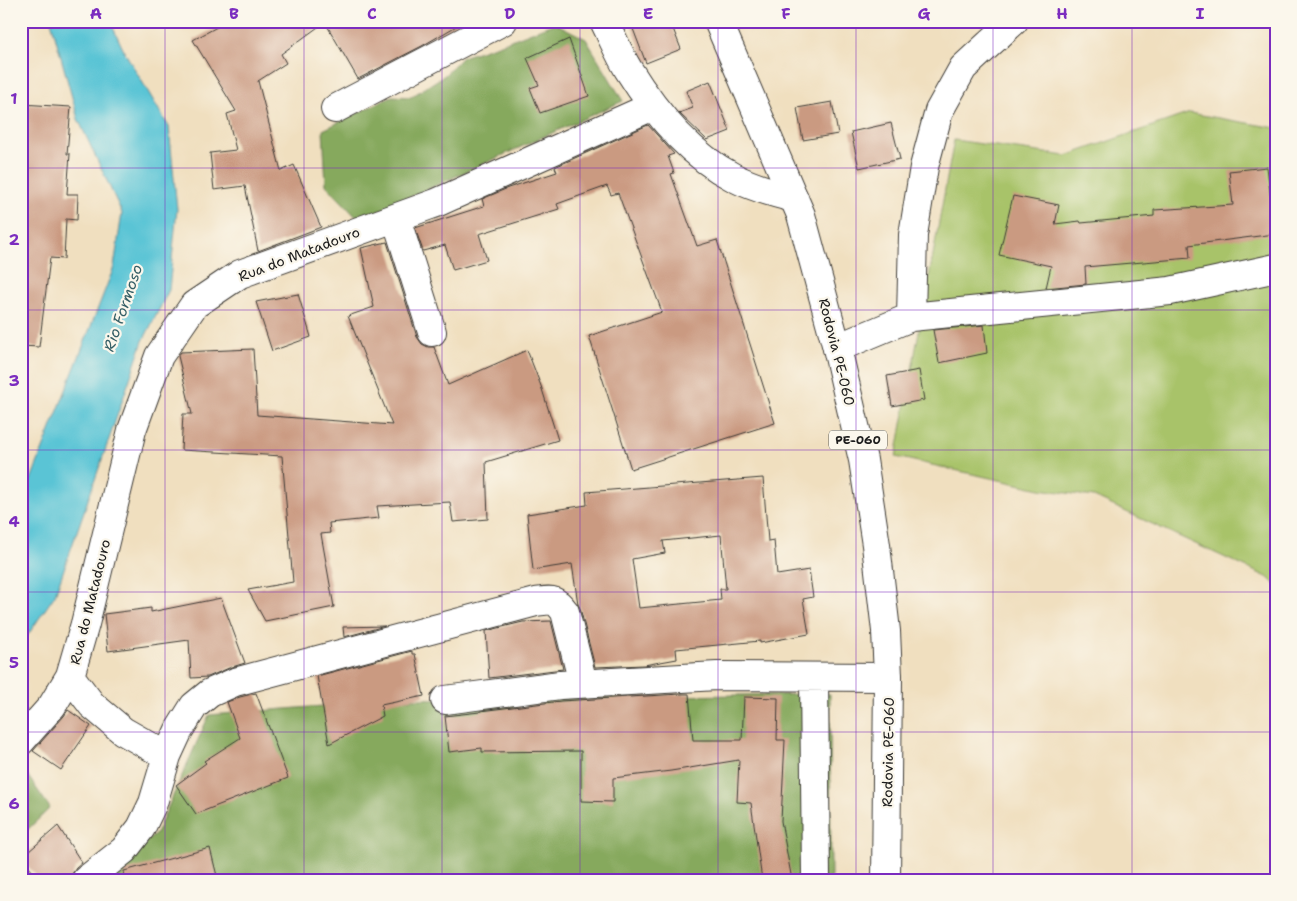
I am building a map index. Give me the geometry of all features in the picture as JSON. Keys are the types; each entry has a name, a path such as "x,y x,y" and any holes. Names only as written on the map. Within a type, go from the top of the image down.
{"street":[{"path":"335,109 503,21"},
{"path":"604,21 627,67 653,106 684,140 710,164 733,178 764,190 794,198"},
{"name":"Rodovia PE-060","path":"718,21 801,215 837,348 863,460 886,631 888,677 886,880"},
{"path":"910,317 913,234 924,167 939,111 963,68 1014,21"},
{"name":"Rua do Matadouro","path":"21,741 52,706 70,676 85,624 132,430 159,356 194,305 240,274 436,203 653,106"},
{"path":"396,218 432,332"},
{"path":"837,348 910,317 1170,291 1276,268"},
{"path":"86,880 124,850 141,828 153,803 167,756 179,730 194,706 210,693 235,682 536,602 552,600 559,603 565,612 583,684"},
{"path":"70,676 92,705 123,731 167,756"},
{"path":"445,700 560,685 718,676 888,677"},
{"path":"814,677 816,880"}],"green space":[{"path":"555,23 586,39 623,101 359,220 326,185 323,130 392,96 411,97 445,75 462,57"},
{"path":"1190,113 1276,128 1276,585 1267,577 1094,497 1040,489 896,457 954,140 1066,156"},
{"path":"830,694 831,880 392,880 384,876 376,880 97,880 156,834 209,715 411,699"},
{"path":"21,766 50,808 21,836"}],"water":[{"name":"Rio Formoso","path":"51,21 110,21 124,51 169,127 177,209 169,290 143,341 55,595 21,645 21,505 114,267 122,213 78,119"}],"building":[{"path":"228,21 465,21 358,79 325,22 281,54 286,63 258,81 281,171 294,165 321,227 258,251 245,186 214,190 210,153 236,150 227,114 236,111 193,40"},
{"path":"630,21 670,21 681,49 646,63"},
{"path":"569,39 589,96 540,113 530,88 539,85 527,58"},
{"path":"710,81 730,131 707,140 679,113 693,108 686,91"},
{"path":"832,102 838,134 803,140 797,108"},
{"path":"21,104 71,107 67,154 70,154 67,194 78,194 77,220 66,219 64,259 50,258 39,347 21,346"},
{"path":"891,123 900,159 859,168 851,132"},
{"path":"648,125 674,154 668,156 674,173 671,174 697,246 717,240 775,423 631,469 589,336 662,312 618,193 611,195 607,186 557,204 559,209 479,234 487,260 453,270 445,245 423,251 415,228 484,206 482,199 508,188 557,172 555,167"},
{"path":"1267,167 1275,234 1189,245 1190,258 1085,267 1086,284 1046,288 1051,266 999,255 1013,196 1059,205 1055,224 1154,216 1154,210 1233,205 1229,171"},
{"path":"387,242 417,337 422,344 434,347 448,385 527,350 541,386 558,440 486,462 488,519 453,522 450,502 377,506 379,518 329,523 330,533 321,534 334,607 265,621 248,590 293,582 282,456 181,450 183,414 192,414 178,356 181,352 253,349 257,415 392,425 348,316 374,307 361,248"},
{"path":"298,294 311,337 272,351 256,302"},
{"path":"984,325 987,353 939,363 933,330"},
{"path":"919,370 924,400 892,406 887,376"},
{"path":"763,478 768,541 774,540 777,575 809,570 813,597 803,599 809,634 760,643 760,641 676,649 677,659 644,665 595,667 578,604 572,564 533,570 527,514 587,505 586,492","holes":["721,535 726,589 720,589 721,600 639,608 632,559 665,553 663,541"]},
{"path":"221,598 245,663 208,677 191,678 189,640 108,651 104,614 151,608 151,612"},
{"path":"551,621 563,669 489,678 486,631 523,622"},
{"path":"385,626 344,637 343,627"},
{"path":"412,651 412,654 415,654 424,696 381,705 383,716 329,744 317,676"},
{"path":"256,693 288,778 196,814 176,785 206,763 204,761 240,738 227,702"},
{"path":"689,694 693,740 742,740 744,697 778,698 777,740 785,740 781,821 792,880 762,880 751,803 737,802 739,760 613,778 613,802 581,801 581,751 482,752 482,748 449,752 445,716 561,701"},
{"path":"68,710 91,726 61,770 33,751"},
{"path":"58,826 82,863 72,874 71,880 40,880 21,858"},
{"path":"210,848 218,880 125,880 124,871"}]}
